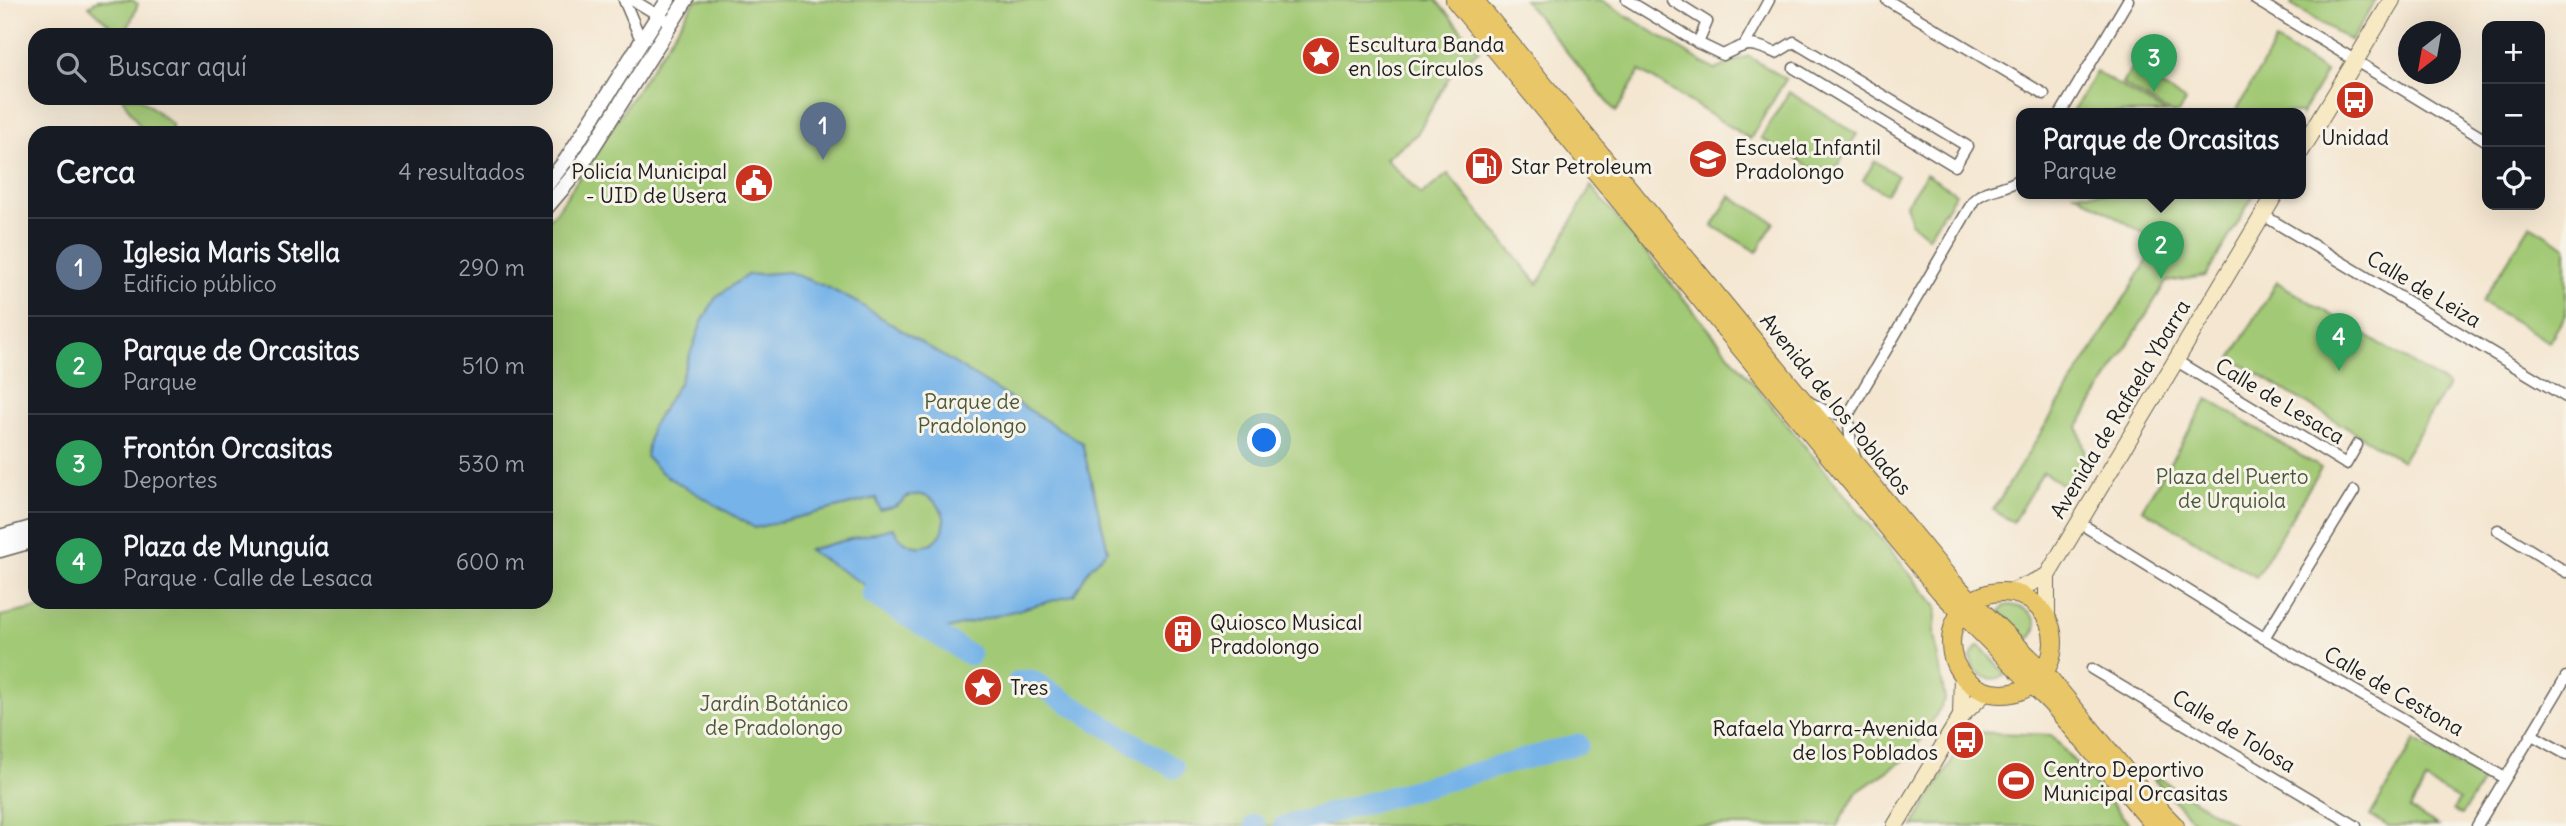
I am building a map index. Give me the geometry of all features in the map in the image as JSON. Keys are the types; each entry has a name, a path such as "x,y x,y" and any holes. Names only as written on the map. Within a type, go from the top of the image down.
{"main road":[{"name":"Avenida de los Poblados","path":"1455,0 1966,607 2038,679 2175,826"},
{"name":"Avenida de los Poblados","path":"1475,0 1798,393 1826,440 1858,466 1952,582 1966,607"},
{"path":"2306,143 2392,0"},
{"name":"Avenida de Rafaela Ybarra","path":"2038,679 2052,655 2053,646 2047,618 2047,576 2272,199"},
{"path":"2038,679 2018,692 1986,692 1973,685 1962,674 1952,655 1952,633 1966,607 1991,593 2011,592 2047,576"},
{"path":"2011,592 2026,597 2038,606 2047,618"},
{"path":"1961,716 1962,674"},
{"name":"Avenida de los Poblados","path":"2038,679 2055,707 2155,826"},
{"path":"1895,826 1961,716 1986,692"}],"street":[{"path":"624,0 641,40"},
{"path":"633,0 671,23"},
{"path":"553,177 668,0"},
{"path":"553,200 579,169 686,0"},
{"path":"1627,0 1723,55 1745,44 1776,53 1794,43 1966,146 1955,166 1794,68"},
{"path":"1672,0 1707,22 1698,43"},
{"path":"1745,44 1769,0"},
{"path":"1887,0 2044,94"},
{"path":"2064,108 2128,0"},
{"path":"2256,0 2482,138"},
{"path":"1826,440 1974,200 1982,192 2016,182"},
{"name":"Calle de Leiza","path":"2263,215 2566,397"},
{"name":"Calle de Lesaca","path":"2175,360 2346,464 2357,445"},
{"path":"1798,393 1829,413 1843,415"},
{"path":"1843,415 1858,466"},
{"path":"2264,638 2354,491"},
{"name":"Calle de Cestona","path":"2078,522 2264,638 2505,778"},
{"path":"0,537 28,529"},
{"path":"2498,530 2566,572"},
{"path":"0,550 28,542"},
{"name":"Calle de Tolosa","path":"2092,669 2356,826"},
{"path":"2477,826 2566,677"},
{"path":"2532,735 2566,754"}],"green space":[{"path":"98,0 132,0 138,4 128,28 113,28 89,6"},
{"name":"Parque de Pradolongo","path":"696,0 1436,0 1479,51 1455,67 1417,134 1386,158 1421,195 1448,174 1538,284 1591,186 1937,607 1934,634 1945,700 1910,756 1857,792 1837,826 0,826 0,616 34,609 553,609 553,215"},
{"path":"1524,0 1601,0 1715,70 1748,56 1786,79 1750,139 1640,71 1616,112"},
{"path":"2294,0 2376,0 2351,41 2291,5"},
{"path":"2276,41 2326,72 2305,108 2238,108"},
{"path":"2131,69 2186,101 2182,108 2163,108 2122,84"},
{"path":"2096,72 2157,108 2075,108"},
{"path":"1789,92 1857,134 1830,179 1761,138"},
{"path":"126,105 149,105 172,124 172,126 140,126"},
{"path":"1875,161 1898,176 1886,194 1863,180"},
{"path":"1926,174 1956,193 1928,237 1911,223 1906,204"},
{"path":"1730,196 1774,222 1757,252 1713,226"},
{"path":"2085,199 2251,199 2206,276 2166,282 2078,427 2087,458 2068,488 2043,472 2013,522 1993,510 2159,242"},
{"path":"2530,225 2566,247 2566,314 2549,342 2482,302"},
{"path":"2277,282 2448,385 2402,461 2231,358"},
{"name":"Plaza del Puerto de Urquiola","path":"2208,399 2321,468 2256,577 2142,509"},
{"path":"2004,606 2024,609 2036,622 2034,633 2029,639 2000,612"},
{"path":"1978,646 2006,675 1988,678 1974,669 1971,656"},
{"name":"Centro Deportivo Municipal Orcasitas","path":"1969,732 2051,735 2131,826 1913,826"},
{"path":"2415,740 2483,781 2462,815 2453,810 2459,800 2426,781 2410,809 2438,826 2388,826 2370,816"},
{"path":"2157,776 2237,826 2198,826 2154,780"}],"water":[{"path":"789,272 858,303 1082,443 1108,550 1089,569 1074,595 939,631 808,550 893,528 903,540 914,546 925,546 934,542 941,534 944,524 942,512 930,498 911,496 896,506 880,510 876,498 755,528 663,474 646,457 651,428 679,383 702,322 716,297 747,275"}],"waterway":[{"path":"873,591 871,594 970,655"},
{"path":"1018,682 1031,680 1174,768"},
{"path":"1284,826 1578,744"}],"place":[{"name":"Escultura Banda en los Círculos","path":"1321,56"},
{"name":"Frontón Orcasitas","path":"2154,92"},
{"name":"Unidad","path":"2355,100"},
{"name":"Escuela Infantil Pradolongo","path":"1708,159"},
{"name":"Iglesia Maris Stella","path":"823,160"},
{"name":"Star Petroleum","path":"1484,166"},
{"name":"Policía Municipal - UID de Usera","path":"754,183"},
{"name":"Parque de Orcasitas","path":"2161,279"},
{"name":"Plaza de Munguía","path":"2339,371"},
{"name":"Quiosco Musical Pradolongo","path":"1183,634"},
{"name":"Tres","path":"983,687"},
{"name":"Rafaela Ybarra-Avenida de los Poblados","path":"1965,740"},
{"name":"Centro Deportivo Municipal Orcasitas","path":"2016,781"}],"park label":[{"name":"Jardín Botánico de Pradolongo","path":"774,715"}]}
